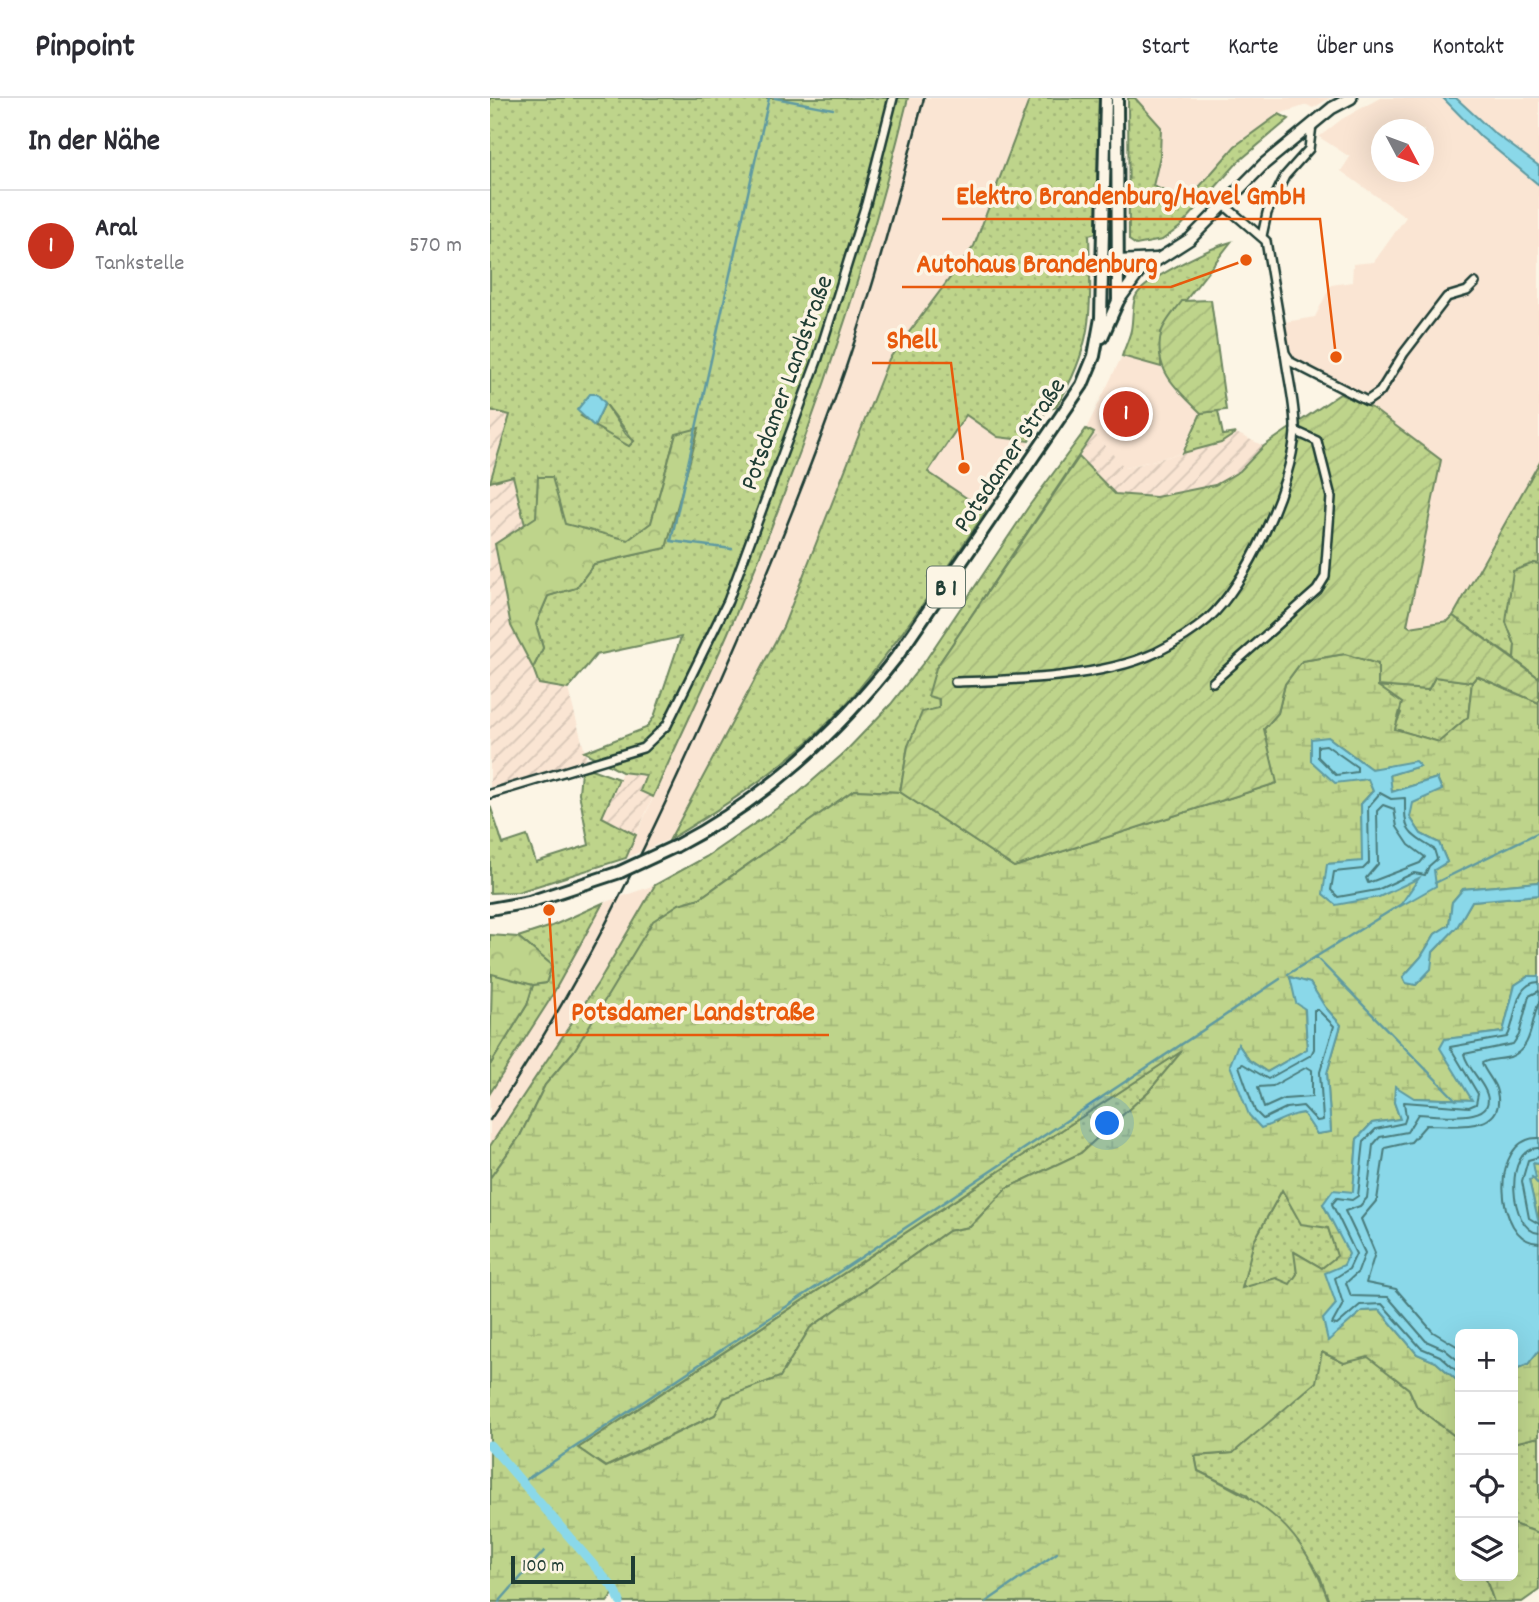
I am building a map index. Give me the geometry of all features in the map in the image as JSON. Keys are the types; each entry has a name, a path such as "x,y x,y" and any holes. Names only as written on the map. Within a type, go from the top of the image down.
{"main road":[{"name":"Potsdamer Straße","path":"1095,352 1101,318 1106,98"},
{"name":"B 1","path":"1117,98 1118,261"},
{"name":"Potsdamer Straße","path":"490,909 528,902 620,872 713,826 785,776 865,697 898,655 1068,410 1118,302 1118,261"},
{"path":"1102,262 1118,261"}],"street":[{"name":"Potsdamer Landstraße","path":"490,794 643,748 667,725 728,601 818,358 866,204 893,98"},
{"path":"1118,302 1140,271 1190,239 1264,164 1312,124 1351,98"},
{"path":"1262,236 1267,214 1285,176 1309,149 1312,124"},
{"path":"955,682 1049,676 1138,659 1183,637 1208,619 1241,579 1265,530 1282,485 1295,431 1271,259 1262,236 1223,204"},
{"path":"1118,261 1162,258"},
{"path":"1285,353 1304,370 1367,401 1372,400 1447,297 1467,291 1475,283"},
{"path":"1213,682 1317,590 1325,577 1331,497 1320,447 1312,437 1295,431"}],"shaded area":[{"path":"908,98 1030,98 974,246 889,359 783,627 710,765 670,839 626,858 736,614 820,395 877,217"},
{"path":"1135,98 1330,98 1313,108 1307,105 1279,114 1235,146 1188,201 1153,186 1160,156 1160,127"},
{"path":"1380,98 1443,98 1481,137 1539,185 1539,463 1449,621 1409,627 1407,625 1441,460 1372,408 1294,369 1285,322 1315,317 1331,285 1352,282 1353,264 1374,262 1406,217 1341,171 1350,157 1319,137 1342,119"},
{"path":"1456,98 1539,98 1539,166 1493,132"},
{"path":"1122,356 1161,367 1174,387 1201,413 1182,453 1124,468 1094,433 1086,429"},
{"path":"490,410 510,414 490,479"},
{"path":"966,414 998,437 1029,441 1026,450 986,511 928,472"},
{"path":"1094,433 1125,468 1221,443 1236,433 1264,446 1240,471 1216,485 1156,497 1115,494 1079,457"},
{"path":"513,476 525,525 495,544 539,684 568,689 587,760 490,790 490,482"},
{"path":"622,772 647,775 641,790 653,797 636,835 602,817"},
{"path":"655,885 599,983 490,1146 490,1093 549,1001 603,903"}],"green space":[{"path":"490,98 908,98 873,230 810,424 736,614 653,797 640,791 646,775 622,772 584,752 646,728 654,717 681,637 596,655 568,689 539,684 533,668 543,648 536,624 548,596 576,588 594,564 666,548 676,434 651,523 628,541 564,524 538,477 537,517 525,525 513,476 490,482 510,415 490,410","holes":["605,403 634,441 629,446 581,416"]},
{"path":"1030,98 1099,98 1096,233 1089,235 1088,324 1078,364 1069,384 1056,407 1046,411 1029,441 998,437 966,415 928,472 986,511 924,602 858,690 817,734 746,790 670,839 783,627 889,359 974,246"},
{"path":"1128,98 1135,98 1161,127 1160,156 1153,186 1187,201 1235,146 1279,114 1289,119 1238,162 1180,227 1162,240 1136,245 1129,240"},
{"path":"1231,242 1161,332 1161,367 1122,356 1131,330 1135,298 1140,291 1178,265"},
{"path":"1211,300 1226,410 1201,413 1169,378 1160,358 1159,347 1164,325 1182,301"},
{"path":"1340,394 1372,408 1441,460 1407,625 1410,627 1448,621 1453,616 1539,678 1539,703 1477,676 1472,682 1435,677 1428,690 1378,686 1378,664 1345,654 1302,661 1285,684 1278,713 1264,729 1277,783 1014,867 900,792 908,746 922,712 939,708 939,699 928,696 936,668 1079,457 1115,494 1156,497 1215,485 1240,471 1264,446"},
{"path":"605,403 626,434 634,441 629,446 594,426"},
{"path":"1218,411 1223,435 1236,433 1221,443 1183,453 1201,413"},
{"path":"699,428 666,548 594,564 576,588 548,596 536,624 543,648 533,668 511,626 495,544 536,517 538,477 552,477 565,524 628,540 651,523 676,434"},
{"path":"1086,429 1094,433 936,668 939,708 908,746 900,792 854,790 700,898 679,904 574,1051 545,1085 520,1136 490,1178 490,1146 598,983 655,885 706,857 795,796 843,754 891,704 927,658 1029,506"},
{"path":"1539,463 1539,564 1533,563 1506,622 1515,645 1514,659 1453,616"},
{"path":"1534,563 1539,564 1539,678 1514,659 1515,645 1506,622 1513,571"},
{"path":"1345,654 1379,664 1378,686 1402,703 1395,729 1439,742 1468,717 1472,682 1477,676 1539,703 1539,882 1463,889 1452,902 1449,925 1435,934 1421,957 1403,977 1406,983 1416,985 1430,969 1433,952 1457,927 1472,901 1539,895 1539,976 1529,976 1515,985 1503,1032 1446,1039 1473,1100 1414,1098 1394,1102 1400,1119 1372,1123 1357,1139 1353,1193 1323,1204 1350,1254 1344,1265 1328,1340 1362,1311 1380,1310 1417,1354 1436,1362 1455,1379 1455,1436 1417,1407 1409,1389 1368,1357 1344,1363 1322,1352 1316,1382 1233,1453 1195,1456 1198,1471 1244,1495 1280,1521 1307,1555 1329,1602 620,1602 615,1592 607,1602 490,1602 490,1178 520,1136 545,1085 574,1051 653,921 679,904 700,898 854,790 900,792 1014,867 1276,783 1264,729 1278,713 1285,684 1302,661","holes":["1328,737 1371,769 1419,766 1389,775 1392,792 1437,778 1442,789 1412,803 1410,817 1421,834 1439,843 1447,862 1434,870 1401,905 1421,877 1410,881 1327,864 1363,862 1361,804 1373,791 1368,779","1290,978 1310,983 1325,1007 1341,1025 1327,1073 1331,1132 1317,1134 1304,1113 1287,1114 1275,1124 1238,1044 1249,1060 1267,1072 1307,1049 1305,1009","1182,1051 1149,1091 1081,1153 1007,1188 970,1227 948,1231 810,1328 780,1377 724,1398 715,1415 606,1467 578,1448","1282,1190 1301,1224 1328,1228 1337,1256 1322,1268 1294,1252 1297,1274 1290,1284 1276,1278 1242,1288 1254,1241"]},
{"path":"1435,677 1472,682 1468,717 1439,742 1394,729 1401,713 1378,686 1428,690"},
{"path":"591,769 619,779 602,817 636,835 626,858 518,892 490,893 490,805 503,844 527,836 536,862 589,845 579,793 581,771"},
{"path":"603,903 549,1001 490,1093 490,1065 527,1005 533,985 546,983 552,965 518,937 552,926"},
{"path":"490,935 518,937 552,965 546,983 533,985 490,976"},
{"path":"492,974 533,985 527,1005 490,1065"},
{"path":"1185,1049 1149,1091 1081,1153 1007,1188 970,1227 948,1231 810,1328 780,1377 725,1398 715,1415 605,1467 578,1448"},
{"path":"1533,1163 1539,1164 1539,1224 1529,1180"},
{"path":"1282,1190 1328,1228 1338,1256 1322,1268 1295,1252 1297,1274 1290,1285 1241,1288 1254,1241"},
{"path":"1539,1350 1539,1437 1518,1442 1518,1368 1528,1364"},
{"path":"1322,1352 1344,1363 1368,1356 1409,1389 1417,1407 1455,1436 1455,1581 1487,1581 1494,1602 1329,1602 1320,1576 1246,1494 1198,1471 1195,1456 1233,1453"},
{"path":"1539,1437 1539,1533 1518,1526 1518,1442"},
{"path":"1518,1526 1539,1533 1539,1590 1522,1602 1494,1602 1487,1581 1518,1581"}],"water":[{"path":"1443,98 1456,98 1493,132 1539,166 1539,185 1481,137"},
{"path":"590,394 597,394 605,403 594,426 577,410"},
{"path":"1328,737 1371,769 1415,761 1420,766 1390,775 1392,792 1437,778 1442,790 1413,803 1410,817 1421,834 1439,843 1447,862 1434,870 1436,886 1399,907 1419,878 1379,897 1336,905 1323,894 1327,864 1362,861 1361,804 1373,791 1368,779 1335,783 1311,761 1311,739"},
{"path":"1539,882 1539,895 1472,901 1457,927 1433,952 1431,969 1416,985 1406,983 1403,977 1421,957 1435,934 1449,925 1452,902 1463,889"},
{"path":"1529,976 1539,976 1539,1164 1533,1163 1536,1178 1529,1180 1539,1224 1539,1350 1528,1364 1518,1368 1518,1329 1455,1329 1455,1379 1436,1362 1417,1354 1380,1310 1362,1311 1328,1341 1323,1319 1336,1304 1325,1273 1344,1265 1349,1254 1323,1204 1333,1190 1353,1192 1357,1139 1372,1123 1400,1119 1394,1102 1395,1086 1414,1098 1472,1100 1440,1048 1445,1039 1503,1032 1515,985"},
{"path":"1290,977 1310,983 1325,1007 1341,1025 1327,1073 1331,1132 1317,1134 1303,1113 1261,1128 1249,1115 1230,1065 1238,1044 1249,1060 1267,1072 1307,1049 1305,1009 1296,1003"}],"waterway":[{"path":"732,549 671,541 769,98"},
{"path":"775,98 833,109"},
{"path":"1435,883 1539,832"},
{"path":"1288,974 1403,903"},
{"path":"1316,957 1456,1100"},
{"path":"524,1481 1280,979"},
{"path":"1532,1177 1539,1185"},
{"path":"490,1445 616,1591 620,1602"},
{"path":"499,1602 544,1551"},
{"path":"986,1602 1057,1553"}],"railway":[{"path":"490,1120 550,1025 629,878 678,776 759,592 796,503 846,367 878,267 924,98"}],"place":[{"name":"Autohaus Brandenburg","path":"1246,260"},
{"name":"Elektro Brandenburg/Havel GmbH","path":"1336,357"},
{"name":"Aral","path":"1126,414"},
{"name":"Shell","path":"964,468"},
{"name":"Potsdamer Landstraße","path":"549,910"}]}
